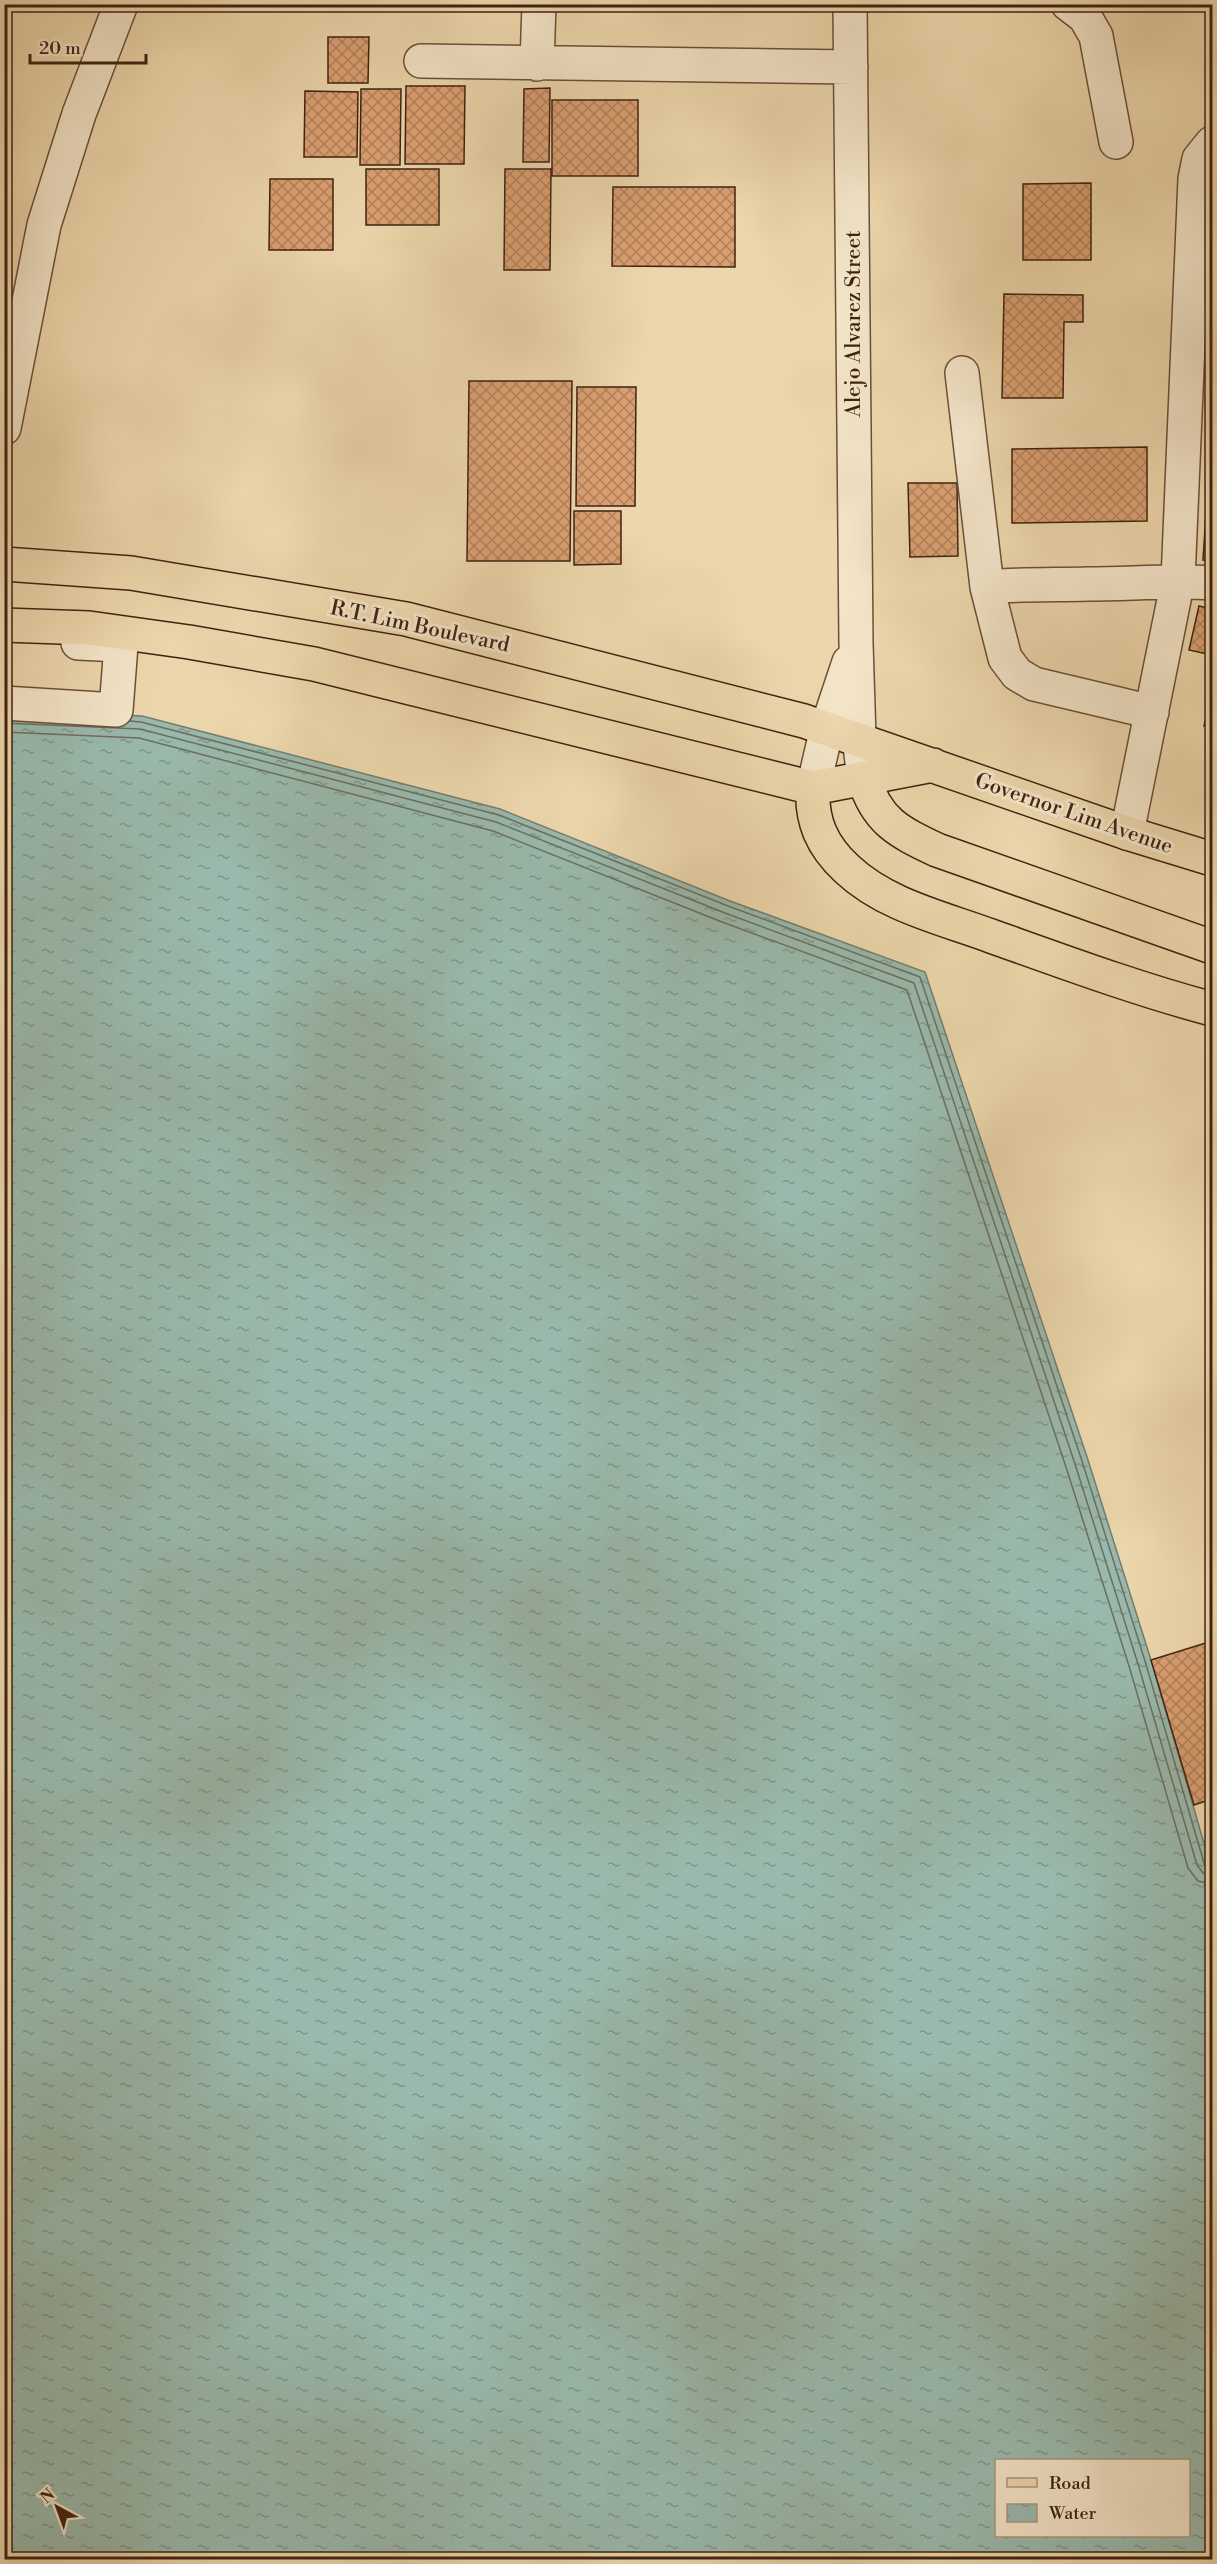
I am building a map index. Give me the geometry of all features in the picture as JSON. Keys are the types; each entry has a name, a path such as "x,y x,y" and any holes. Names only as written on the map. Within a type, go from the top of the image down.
{"main road":[{"name":"R.T. Lim Boulevard","path":"4,564 131,573 406,619 859,738"},
{"path":"4,625 90,628 189,642 314,664 813,788 812,806 821,838 848,870 873,888 910,907 1063,962 1212,1009"},
{"name":"Governor Lim Avenue","path":"859,738 1127,833 1212,859"},
{"name":"Governor Lim Avenue","path":"813,788 935,765"},
{"path":"864,778 879,814 908,836 937,850 1212,947"}],"street":[{"path":"4,428 44,225 79,114 121,4"},
{"path":"537,64 539,4"},
{"name":"Alejo Alvarez Street","path":"850,4 856,643 859,738 864,778"},
{"path":"1068,4 1085,17 1096,36 1116,142"},
{"path":"421,61 851,67"},
{"path":"1127,833 1178,580 1195,179 1199,159 1212,143"},
{"path":"962,373 987,587 1005,658 1017,674 1034,684 1152,712"},
{"path":"987,587 1029,583 1089,585 1178,580 1212,583"},
{"path":"4,639 121,645 116,710 4,703"},
{"name":"Alejo Alvarez Street","path":"813,788 827,728 856,643"}],"water":[{"path":"5,710 142,716 500,809 730,901 925,972 1088,1460 1151,1660 1212,1871 1212,2559 5,2560"}],"building":[{"path":"328,37 369,37 368,83 328,83"},
{"path":"406,86 465,86 464,164 405,164"},
{"path":"550,88 549,162 523,162 524,89"},
{"path":"361,89 401,89 400,165 360,165"},
{"path":"305,91 358,92 357,157 304,157"},
{"path":"552,100 638,100 638,176 552,176"},
{"path":"1212,167 1212,241 1208,242 1204,168"},
{"path":"366,169 439,169 439,225 366,225"},
{"path":"505,169 551,169 550,270 504,270"},
{"path":"270,179 333,179 333,250 269,250"},
{"path":"1091,183 1091,260 1023,260 1023,184"},
{"path":"613,187 735,187 735,267 612,266"},
{"path":"1004,294 1083,295 1083,322 1064,322 1063,398 1002,398"},
{"path":"1212,378 1212,433 1209,433"},
{"path":"469,381 572,381 570,561 467,561"},
{"path":"577,387 636,387 635,506 576,506"},
{"path":"1147,447 1147,521 1012,523 1012,449"},
{"path":"1210,449 1212,449 1212,561 1203,560"},
{"path":"908,483 957,483 958,556 910,557"},
{"path":"574,511 621,511 621,564 574,565"},
{"path":"1199,606 1212,609 1212,655 1189,650"},
{"path":"1212,686 1212,727 1204,726"},
{"path":"1212,1641 1212,1799 1194,1805 1151,1660"}]}
